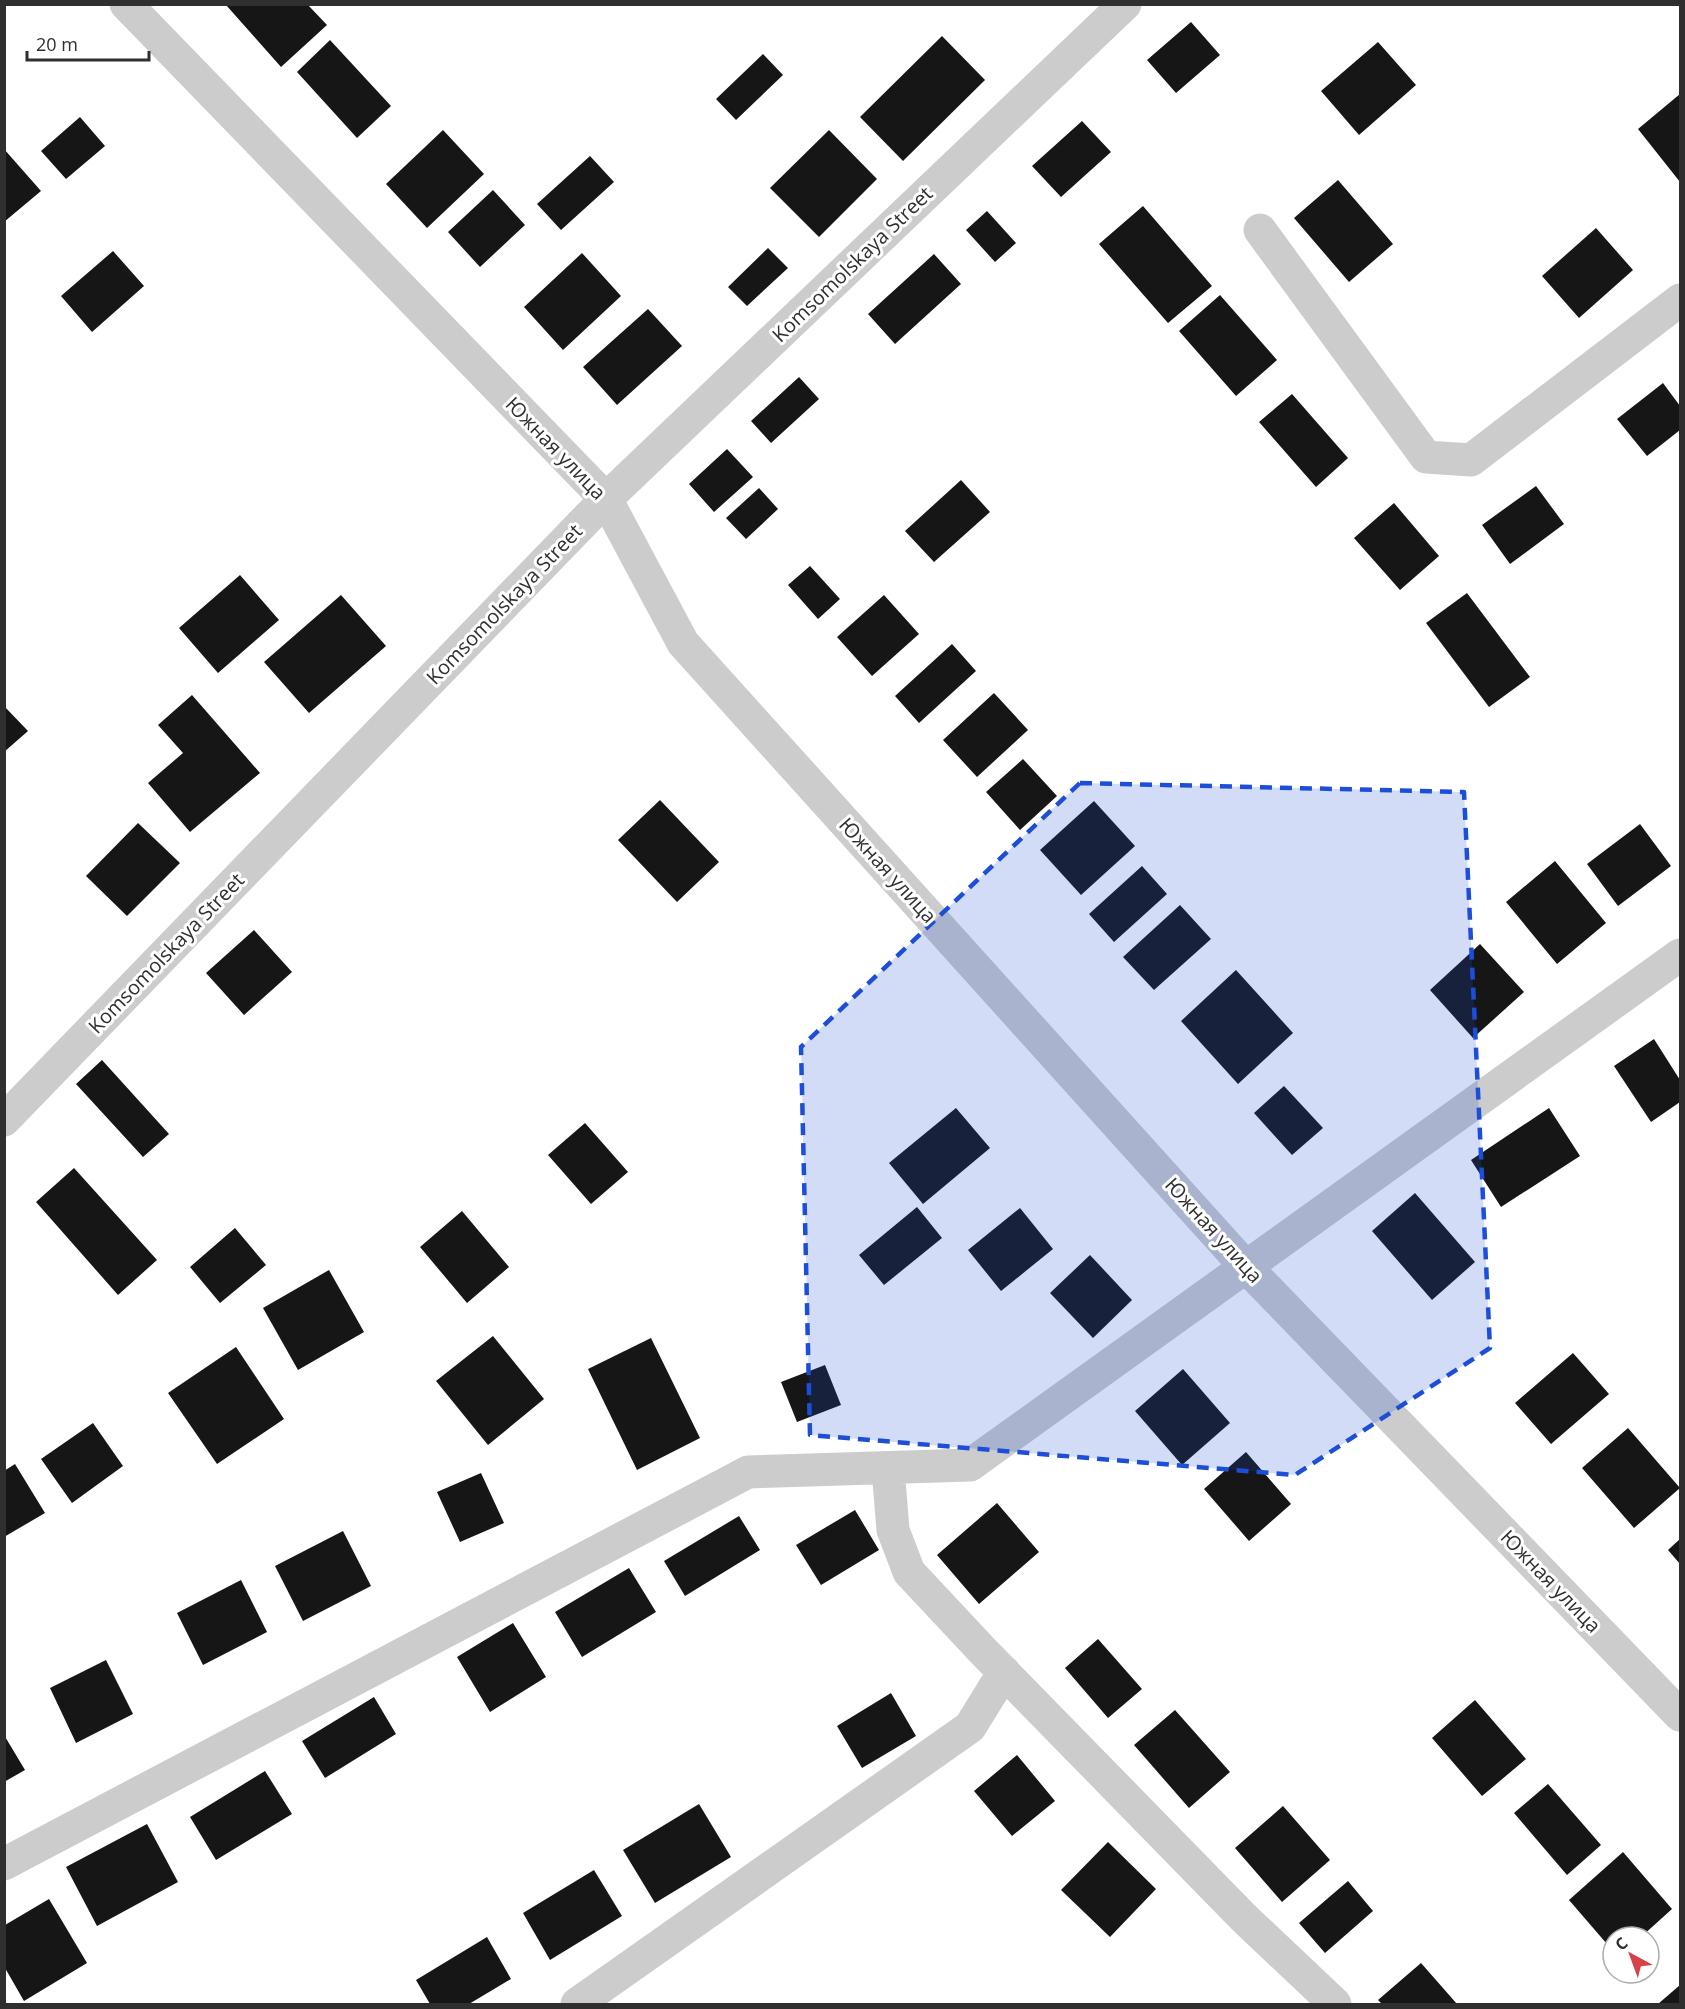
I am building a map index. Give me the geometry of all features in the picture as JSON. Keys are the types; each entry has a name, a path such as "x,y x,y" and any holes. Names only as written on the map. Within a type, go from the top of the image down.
{"street":[{"name":"Южная улица","path":"126,4 606,499 683,644 1246,1267 1680,1715"},
{"name":"Komsomolskaya Street","path":"4,1120 606,499 1125,4"},
{"path":"1260,230 1426,457 1471,460 1680,300"},
{"path":"4,1864 748,1472 970,1465 1680,955"},
{"path":"888,1468 893,1530 909,1572 1244,1918 1335,2004"},
{"path":"577,2004 970,1727 1004,1672"}],"highlighted area":[{"path":"1080,783 1464,792 1490,1348 1295,1475 810,1435 801,1047"}],"building":[{"path":"226,5 308,5 327,25 281,67"},
{"path":"1191,22 1220,55 1176,93 1147,60"},
{"path":"942,36 985,80 903,161 860,117"},
{"path":"330,40 391,106 357,138 297,72"},
{"path":"1378,42 1416,85 1359,135 1321,91"},
{"path":"763,54 783,75 736,120 716,99"},
{"path":"1680,94 1680,182 1638,129"},
{"path":"80,117 105,146 66,179 41,151"},
{"path":"1082,121 1111,152 1061,197 1032,166"},
{"path":"443,130 484,174 427,228 386,184"},
{"path":"829,130 877,179 819,237 770,188"},
{"path":"4,149 41,191 4,222"},
{"path":"590,156 614,182 561,230 537,204"},
{"path":"1338,180 1393,244 1349,282 1294,218"},
{"path":"493,190 525,225 480,267 448,232"},
{"path":"1143,206 1212,286 1168,323 1099,244"},
{"path":"987,211 1016,243 995,262 966,230"},
{"path":"1596,228 1633,270 1579,318 1542,276"},
{"path":"768,248 788,268 747,306 728,287"},
{"path":"113,251 144,286 92,332 61,296"},
{"path":"582,253 621,296 563,350 524,307"},
{"path":"934,254 961,284 895,344 868,314"},
{"path":"1220,295 1277,360 1236,396 1179,331"},
{"path":"648,309 682,346 617,405 583,367"},
{"path":"799,377 819,399 771,443 751,421"},
{"path":"1663,383 1680,406 1680,430 1647,456 1617,419"},
{"path":"1292,394 1348,458 1316,487 1259,422"},
{"path":"727,449 753,477 714,512 689,484"},
{"path":"961,480 990,512 934,562 905,531"},
{"path":"1536,486 1564,524 1510,564 1482,525"},
{"path":"759,488 778,509 746,539 726,518"},
{"path":"1394,503 1439,556 1400,590 1354,538"},
{"path":"810,566 840,599 818,619 788,585"},
{"path":"240,575 279,620 218,673 179,628"},
{"path":"1467,593 1530,677 1489,707 1426,623"},
{"path":"341,595 386,646 309,713 264,662"},
{"path":"884,595 919,634 872,676 837,637"},
{"path":"952,644 976,671 919,723 895,696"},
{"path":"994,693 1028,730 977,777 943,740"},
{"path":"192,695 260,773 190,832 148,783 183,753 158,725"},
{"path":"4,706 28,731 4,752"},
{"path":"1023,759 1057,796 1020,830 986,792"},
{"path":"660,800 719,862 677,902 618,840"},
{"path":"1094,801 1135,846 1081,895 1040,850"},
{"path":"138,823 180,863 127,916 86,876"},
{"path":"1640,824 1671,866 1618,906 1587,864"},
{"path":"1555,861 1606,923 1557,964 1506,902"},
{"path":"1142,866 1167,894 1114,942 1089,914"},
{"path":"1180,905 1211,939 1154,990 1123,957"},
{"path":"254,930 292,972 244,1015 206,973"},
{"path":"1480,944 1524,992 1473,1038 1430,990"},
{"path":"1236,970 1293,1033 1238,1084 1181,1021"},
{"path":"1654,1039 1680,1080 1680,1102 1651,1122 1614,1066"},
{"path":"102,1060 169,1134 143,1157 76,1084"},
{"path":"1284,1086 1323,1128 1292,1155 1254,1113"},
{"path":"956,1108 990,1148 923,1204 889,1163"},
{"path":"1549,1108 1580,1156 1501,1207 1471,1160"},
{"path":"585,1123 628,1172 591,1204 548,1155"},
{"path":"74,1168 157,1260 118,1295 36,1202"},
{"path":"1415,1193 1475,1262 1432,1300 1372,1231"},
{"path":"917,1207 942,1238 884,1285 859,1255"},
{"path":"1020,1208 1053,1249 1001,1291 968,1250"},
{"path":"462,1211 509,1267 467,1303 420,1247"},
{"path":"235,1228 266,1265 220,1303 190,1267"},
{"path":"1090,1255 1132,1300 1093,1338 1050,1293"},
{"path":"329,1270 364,1332 298,1370 263,1308"},
{"path":"493,1336 544,1399 488,1445 436,1381"},
{"path":"651,1338 700,1438 637,1470 588,1369"},
{"path":"236,1347 284,1419 217,1464 168,1393"},
{"path":"1573,1353 1609,1394 1551,1444 1515,1403"},
{"path":"825,1365 841,1405 797,1422 781,1382"},
{"path":"1183,1369 1230,1423 1182,1465 1135,1411"},
{"path":"93,1423 123,1466 72,1503 41,1459"},
{"path":"1628,1428 1680,1488 1634,1528 1582,1468"},
{"path":"1246,1452 1291,1504 1249,1541 1204,1489"},
{"path":"15,1464 45,1513 4,1537 4,1471"},
{"path":"481,1473 504,1523 460,1542 437,1492"},
{"path":"997,1503 1039,1552 979,1604 937,1555"},
{"path":"855,1510 879,1550 821,1585 796,1545"},
{"path":"739,1516 760,1550 685,1596 664,1561"},
{"path":"343,1531 371,1586 303,1621 275,1566"},
{"path":"1680,1539 1680,1564 1668,1550"},
{"path":"629,1568 656,1612 582,1657 555,1612"},
{"path":"241,1580 267,1632 203,1665 177,1613"},
{"path":"513,1623 546,1677 490,1712 457,1657"},
{"path":"1098,1639 1142,1689 1108,1718 1065,1668"},
{"path":"106,1660 133,1714 76,1743 50,1688"},
{"path":"891,1693 916,1736 862,1768 837,1726"},
{"path":"374,1697 396,1734 325,1778 302,1741"},
{"path":"1475,1700 1526,1759 1482,1796 1432,1738"},
{"path":"1175,1710 1230,1772 1189,1808 1134,1745"},
{"path":"4,1735 25,1770 4,1782"},
{"path":"1017,1755 1055,1801 1012,1836 974,1791"},
{"path":"265,1771 292,1814 216,1860 190,1817"},
{"path":"1548,1784 1601,1845 1567,1875 1514,1813"},
{"path":"699,1804 731,1857 655,1903 623,1850"},
{"path":"1283,1806 1330,1860 1282,1902 1235,1848"},
{"path":"147,1824 178,1882 97,1926 66,1867"},
{"path":"1108,1842 1156,1889 1110,1937 1061,1890"},
{"path":"1623,1852 1672,1909 1654,1925 1601,1925 1601,1937 1569,1900"},
{"path":"594,1870 622,1916 550,1960 523,1913"},
{"path":"1348,1881 1373,1911 1325,1953 1299,1923"},
{"path":"49,1899 87,1963 24,2001 5,1968 5,1925"},
{"path":"487,1937 511,1979 469,2004 430,2004 416,1980"},
{"path":"1421,1963 1457,2004 1382,2004 1378,2000"},
{"path":"1680,1985 1680,2004 1658,2004"}]}
